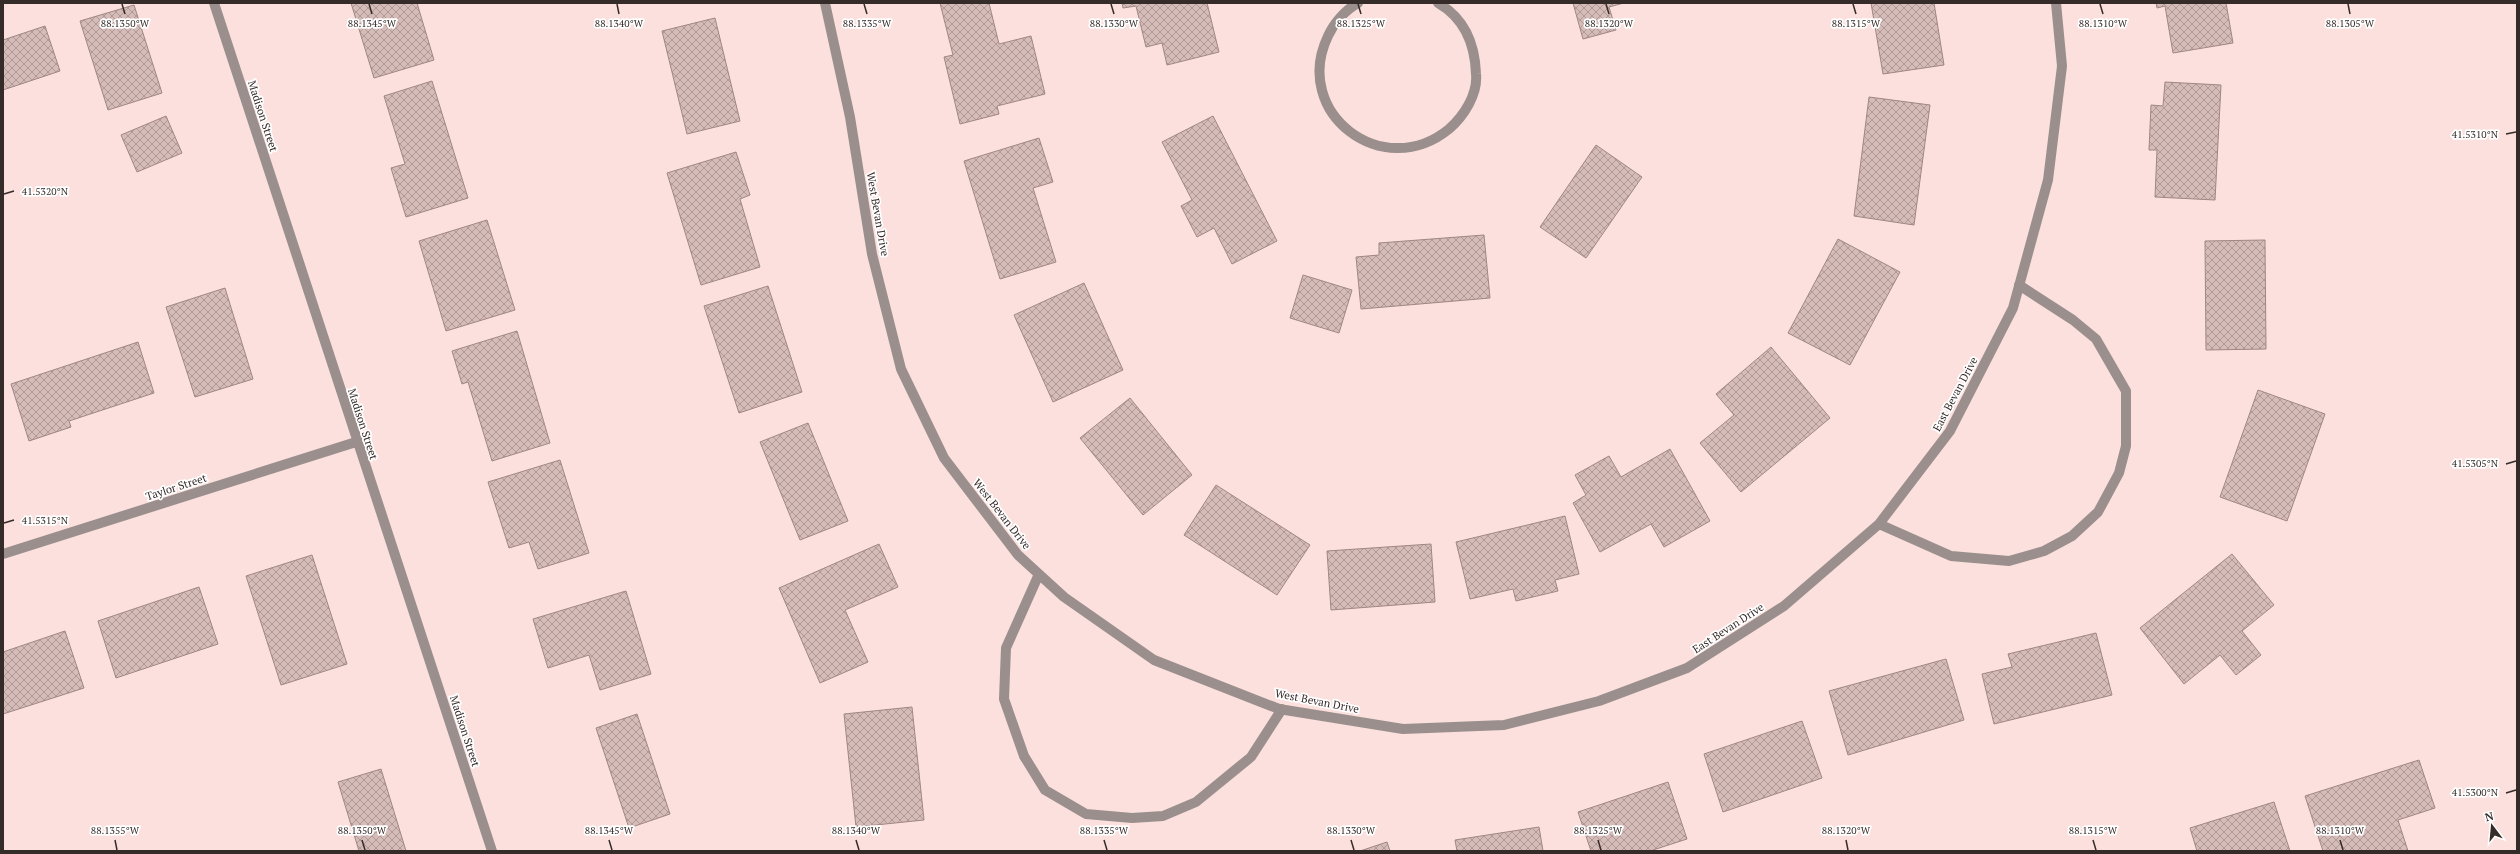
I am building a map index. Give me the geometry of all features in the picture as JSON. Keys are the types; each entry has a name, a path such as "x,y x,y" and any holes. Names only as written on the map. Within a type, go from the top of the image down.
{"street":[{"name":"Madison Street","path":"214,3 356,442 492,851"},
{"name":"West Bevan Drive","path":"825,3 850,117 872,254 901,369 944,458 1018,555 1064,597 1154,660 1282,709 1403,729 1504,725 1599,701"},
{"path":"1358,3 1333,25 1322,49 1319,76 1325,101 1340,123 1361,140 1386,148 1413,147 1437,138 1457,122 1470,101 1477,76 1475,51 1465,28 1448,9 1438,3"},
{"name":"East Bevan Drive","path":"1599,701 1687,668 1784,606 1879,524 1950,431 2012,308 2048,180 2062,66 2056,3"},
{"path":"1879,524 1951,556 2009,561 2044,552 2072,536 2098,512 2118,473 2126,446 2126,391 2096,339 2073,320 2019,285"},
{"name":"Taylor Street","path":"3,554 356,442"},
{"path":"1039,574 1006,648 1004,699 1024,756 1045,790 1086,814 1132,818 1163,816 1196,802 1251,757 1282,709"}],"building":[{"path":"351,3 417,3 434,60 374,78"},
{"path":"940,3 989,3 999,44 1031,36 1045,94 997,106 999,114 960,124 944,57 953,55"},
{"path":"1122,3 1207,3 1219,52 1167,65 1162,43 1146,47 1136,6 1123,8"},
{"path":"1573,3 1624,3 1609,7 1616,30 1583,39"},
{"path":"1871,3 1934,3 1944,65 1883,74"},
{"path":"2156,3 2226,3 2233,43 2173,53 2165,6 2157,8"},
{"path":"134,5 162,93 108,110 80,21"},
{"path":"715,18 740,121 687,134 662,31"},
{"path":"45,26 60,71 3,90 3,40"},
{"path":"432,81 468,198 406,217 391,168 405,164 384,96"},
{"path":"2165,82 2221,85 2215,200 2155,197 2157,150 2149,150 2151,105 2163,106"},
{"path":"1869,97 1930,105 1914,225 1854,216"},
{"path":"166,116 182,153 137,172 121,135"},
{"path":"1213,116 1277,241 1232,264 1214,228 1197,237 1181,206 1192,200 1162,142"},
{"path":"1039,138 1053,182 1033,188 1056,262 1000,279 964,161"},
{"path":"1596,145 1642,177 1586,258 1540,227"},
{"path":"736,152 750,195 740,199 760,267 701,285 667,173"},
{"path":"487,220 515,310 446,331 419,241"},
{"path":"1484,235 1490,298 1361,309 1356,257 1379,255 1379,243"},
{"path":"1838,239 1900,272 1850,365 1788,333"},
{"path":"2265,240 2266,349 2206,350 2205,241"},
{"path":"1303,275 1352,290 1339,333 1290,318"},
{"path":"1084,283 1123,370 1053,402 1014,315"},
{"path":"768,286 802,392 739,413 704,306"},
{"path":"225,288 253,379 195,397 166,307"},
{"path":"517,331 550,443 492,461 468,382 462,384 452,351"},
{"path":"138,342 154,393 69,421 71,427 29,441 11,384"},
{"path":"1771,347 1830,418 1741,492 1700,443 1734,415 1716,394"},
{"path":"2258,390 2325,414 2287,521 2220,497"},
{"path":"1130,398 1192,475 1143,515 1080,438"},
{"path":"808,423 848,521 800,540 760,442"},
{"path":"1670,449 1710,521 1664,547 1651,524 1600,552 1573,503 1586,495 1575,475 1609,456 1621,477"},
{"path":"560,460 589,553 538,569 529,542 509,548 488,482"},
{"path":"1216,485 1310,545 1277,595 1184,535"},
{"path":"1565,516 1579,574 1555,580 1558,591 1516,601 1513,589 1470,599 1456,542"},
{"path":"879,544 898,587 845,610 868,662 820,683 779,588"},
{"path":"1431,544 1435,602 1331,610 1327,551"},
{"path":"2232,554 2274,605 2242,631 2261,655 2236,675 2220,655 2184,684 2140,628"},
{"path":"312,555 347,664 281,685 246,576"},
{"path":"199,587 218,644 116,678 98,621"},
{"path":"626,591 651,674 600,690 589,655 548,668 533,619"},
{"path":"65,631 84,688 3,714 3,652"},
{"path":"2096,633 2112,695 1994,724 1982,674 2012,667 2008,654"},
{"path":"1946,659 1964,720 1848,755 1829,691"},
{"path":"912,707 924,820 856,827 844,714"},
{"path":"637,714 670,814 629,828 596,728"},
{"path":"1802,721 1822,778 1723,812 1704,754"},
{"path":"2419,760 2435,808 2398,820 2408,851 2323,851 2305,796"},
{"path":"381,769 406,851 359,851 338,782"},
{"path":"1668,782 1687,839 1650,851 1591,851 1578,812"},
{"path":"2274,802 2290,851 2197,851 2190,828"},
{"path":"1539,827 1543,851 1457,851 1455,840"},
{"path":"1387,842 1390,851 1360,851"}]}
